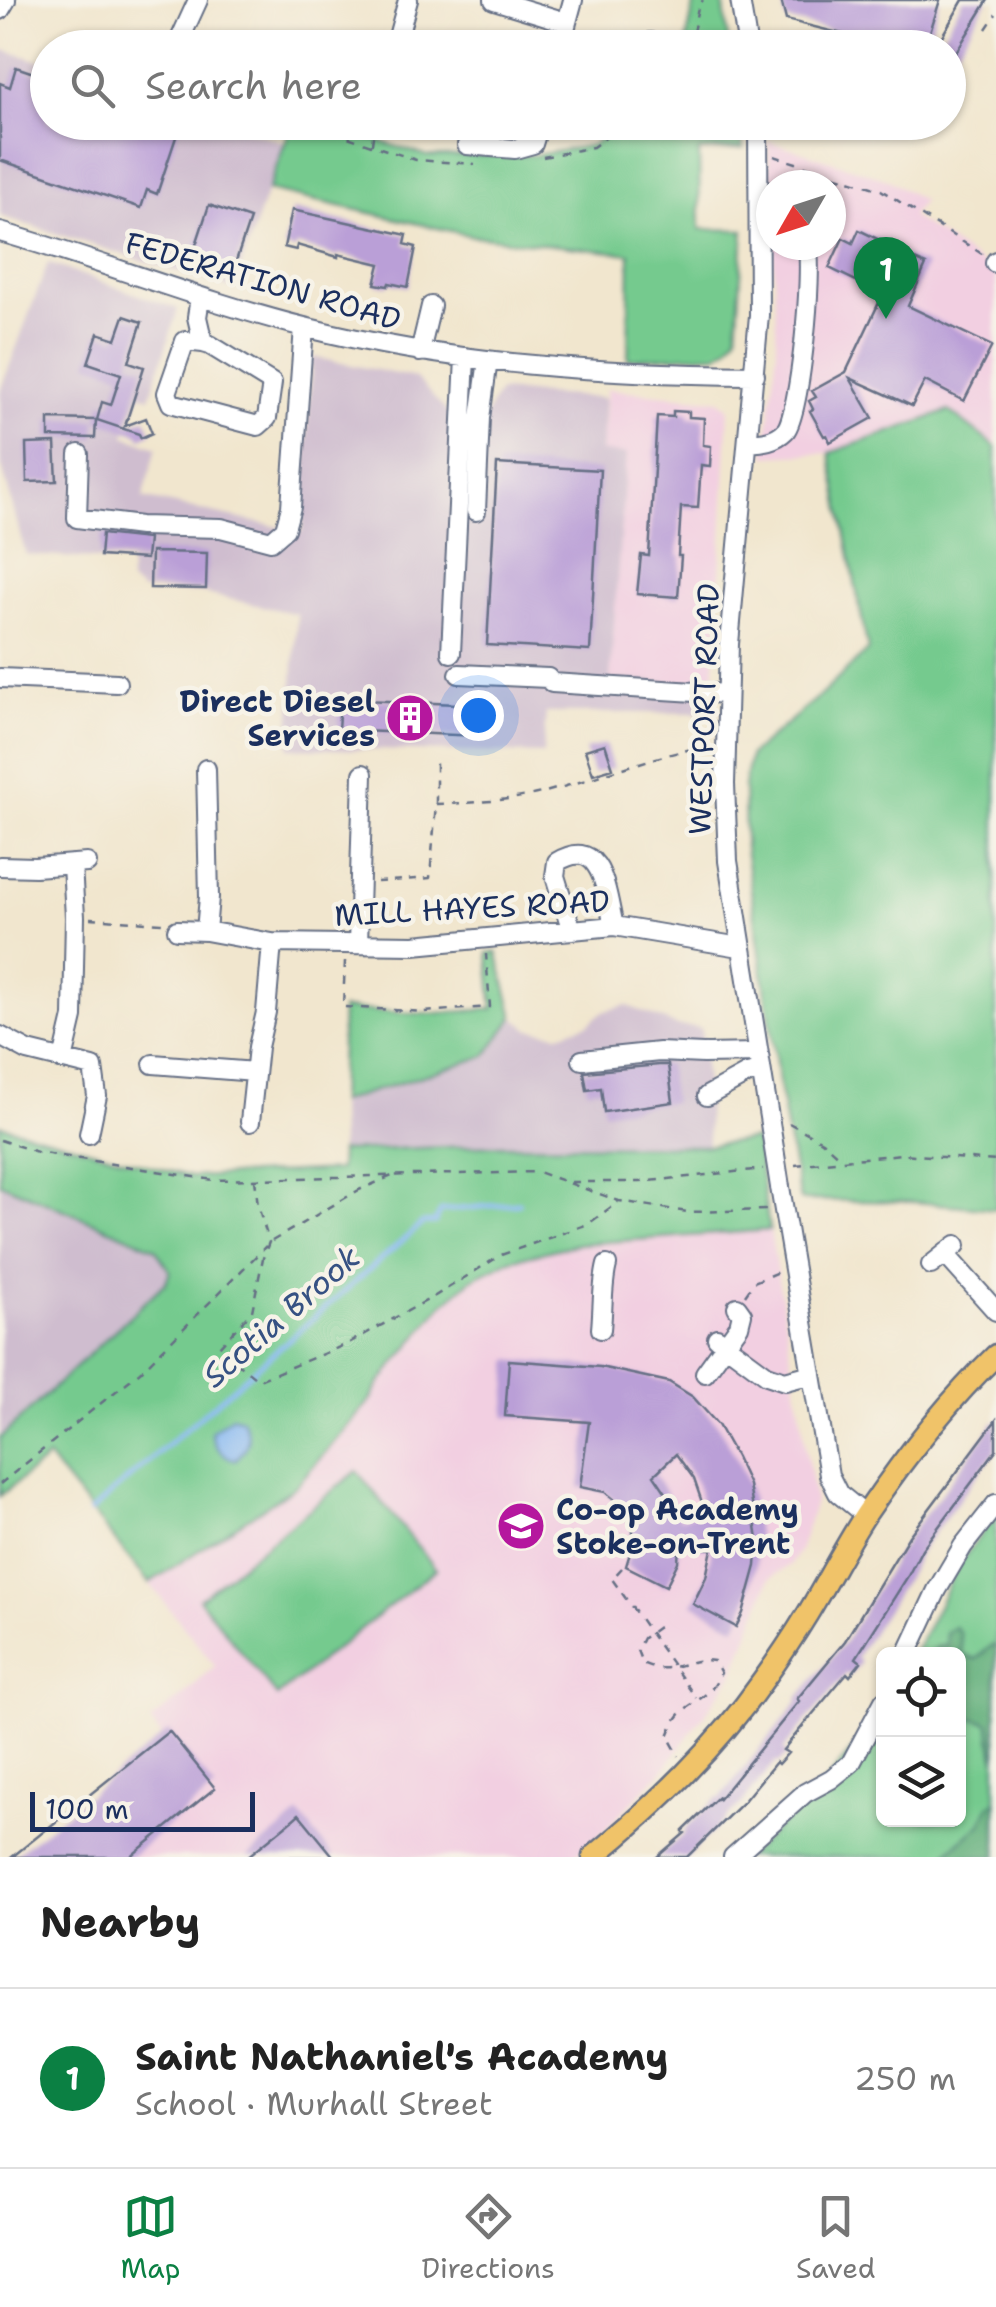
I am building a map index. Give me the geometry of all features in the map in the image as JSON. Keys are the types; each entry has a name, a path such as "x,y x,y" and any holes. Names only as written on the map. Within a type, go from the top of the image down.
{"main road":[{"path":"593,1857 712,1747 760,1686 807,1616 866,1516 934,1423 996,1355"}],"street":[{"path":"0,10 6,0"},
{"path":"184,30 198,0"},
{"path":"400,30 408,0"},
{"path":"494,0 566,22"},
{"path":"564,30 573,0"},
{"path":"740,0 745,30"},
{"path":"467,145 515,149 533,144 534,140"},
{"name":"WESTPORT ROAD","path":"758,140 760,170"},
{"name":"FEDERATION ROAD","path":"0,232 200,298 304,327 420,352 571,370 755,374"},
{"name":"WESTPORT ROAD","path":"762,260 729,644 728,861 830,1476 838,1494 866,1516"},
{"path":"749,443 775,438 791,423 811,274 809,260"},
{"path":"194,342 210,345 272,383 267,418 258,426 171,403 167,393 194,342 200,298"},
{"path":"420,352 431,306"},
{"path":"79,454 78,518 140,526 221,528 271,541 285,529 291,507 304,327"},
{"path":"452,653 465,358"},
{"path":"476,511 480,418 488,360"},
{"path":"459,674 727,694"},
{"path":"0,678 117,683"},
{"path":"206,769 206,931"},
{"path":"352,944 361,883 362,774"},
{"path":"571,928 555,876 557,862 579,853 590,857 598,867 614,926"},
{"path":"0,866 80,864 73,1017 64,1060"},
{"name":"MILL HAYES ROAD","path":"177,930 272,943 414,945 614,926 740,947"},
{"path":"250,1122 262,1092 255,1072 266,1012 272,943"},
{"path":"0,1036 28,1051 93,1067 96,1096 89,1134"},
{"path":"582,1060 658,1052 760,1062"},
{"path":"706,1096 747,1074 760,1062"},
{"path":"154,1064 255,1072"},
{"path":"944,1255 996,1311"},
{"path":"600,1330 607,1265"},
{"path":"705,1373 722,1341 739,1326 742,1314 737,1306"},
{"path":"722,1341 767,1375 785,1381 812,1374"},
{"path":"910,1647 963,1546 996,1504"},
{"path":"733,1857 805,1793 851,1762 876,1716"}],"path":[{"path":"694,30 703,0"},
{"path":"986,29 996,14"},
{"path":"372,145 373,140"},
{"path":"758,151 881,190 996,262"},
{"path":"436,804 541,792 648,759 726,742"},
{"path":"361,883 430,878 436,759"},
{"path":"75,917 160,922 177,930"},
{"path":"352,944 343,1008 424,1012 490,1007 485,938"},
{"path":"768,1107 822,1140 842,1159"},
{"path":"0,1140 37,1152 214,1180 538,1172 619,1201 688,1212 784,1210"},
{"path":"788,1166 902,1154 996,1161"},
{"path":"565,1182 640,1182 770,1168"},
{"path":"0,1484 140,1372 269,1242 358,1190 394,1175"},
{"path":"255,1179 269,1242 252,1311 218,1348 260,1380 347,1344 501,1255 588,1224 619,1201"},
{"path":"737,1306 754,1282 774,1272 794,1270"},
{"path":"622,1568 612,1579 697,1699"},
{"path":"658,1626 636,1650 642,1663 656,1669 674,1668 702,1659 714,1661 720,1673 712,1688 674,1719 668,1736 676,1754 690,1769"}],"shaded area":[{"path":"0,49 30,58 30,140 284,142 233,289 0,216"},
{"path":"768,141 887,179 923,201 911,216 996,273 996,447 949,411 830,453 765,456 777,351 774,260 846,260 846,170 769,170"},
{"path":"48,263 178,309 150,397 140,394 125,436 157,447 143,498 302,532 312,357 416,378 451,417 484,418 499,391 605,398 601,452 626,454 610,679 706,683 705,700 713,703 714,713 546,713 543,754 289,748 297,614 202,593 142,591 130,583 130,561 26,555 0,460 0,391"},
{"path":"607,389 720,400 729,408 714,683 610,679 626,454 601,453"},
{"path":"626,1005 677,1026 701,1028 708,1146 501,1145 340,1151 339,1102 486,1056 514,1017 530,1029 559,1034 588,1024 602,1012"},
{"path":"0,1183 155,1248 170,1270 166,1282 0,1438"},
{"name":"Co-op Academy Stoke-on-Trent","path":"770,1230 815,1502 799,1551 790,1565 770,1578 733,1675 665,1768 600,1835 573,1857 12,1857 162,1736 150,1721 215,1666 149,1583 295,1487 369,1402 443,1304 472,1279 510,1260 578,1244"}],"green space":[{"path":"695,0 723,0 727,30 689,30"},
{"path":"286,140 376,140 427,156 468,156 536,155 592,145 599,140 742,140 743,148 699,151 700,229 744,230 737,335 718,354 628,359 630,254 473,236 268,190"},
{"path":"949,411 996,447 996,1209 914,1202 800,1200 783,1111 745,849 744,785 750,755 868,650 830,453"},
{"path":"497,952 514,1017 486,1056 339,1102 342,1009 425,1014 493,1009 488,953"},
{"path":"0,1125 191,1177 339,1170 340,1151 501,1145 708,1146 756,1139 770,1230 578,1244 510,1260 472,1279 443,1304 369,1402 295,1487 149,1583 48,1458 0,1496 0,1438 166,1282 170,1271 155,1248 0,1183"},
{"path":"357,1471 436,1569 277,1696 199,1599"},
{"path":"996,1514 996,1857 745,1857 819,1791 876,1721 876,1827 966,1827 966,1647 918,1647 959,1564"},
{"path":"955,1627 961,1647 938,1647 947,1645 946,1632"},
{"path":"996,1646 996,1758 989,1723 966,1718 966,1656 976,1659"},
{"path":"996,1802 996,1857 942,1857 981,1824 990,1805"}],"water":[{"path":"232,1416 242,1419 248,1436 244,1450 235,1460 219,1450 211,1432"}],"building":[{"path":"781,0 940,0 931,30 827,30 786,20"},
{"path":"963,0 988,0 966,36 966,30 946,30"},
{"path":"16,67 30,72 30,140 175,140 157,194 147,190 141,208 0,160 0,83 10,87"},
{"path":"209,205 250,219 232,273 191,260"},
{"path":"292,210 407,235 405,244 416,247 408,287 375,284 380,264 297,245 296,250 284,247"},
{"path":"859,230 888,244 885,247 926,265 908,306 992,346 964,401 925,381 912,406 850,378 873,418 830,442 810,411 813,409 809,401 816,397 812,391 846,372 883,294 829,268 833,260 846,260 846,240 853,243"},
{"path":"124,316 142,322 129,362 144,367 125,426 146,418 152,433 141,438 97,420 102,402 111,405 121,374 88,363 98,333 116,339"},
{"path":"673,411 704,418 703,445 711,446 710,466 701,465 698,508 681,507 678,597 637,594 641,555 649,556 657,416 673,417"},
{"path":"49,419 96,420 95,438 49,437"},
{"path":"55,443 57,481 27,482 26,444"},
{"path":"497,464 600,470 590,651 487,645"},
{"path":"102,534 148,539 146,559 100,556"},
{"path":"151,552 207,553 206,589 150,588"},
{"name":"Direct Diesel Services","path":"340,699 480,705 479,736 338,730"},
{"path":"605,744 613,768 593,774 585,750"},
{"path":"668,1065 673,1102 604,1112 601,1088 587,1090 584,1072"},
{"path":"509,1360 600,1367 669,1382 693,1397 718,1425 749,1485 758,1539 756,1566 736,1627 693,1604 706,1577 712,1549 679,1545 678,1562 666,1586 626,1566 633,1543 633,1530 627,1518 605,1492 580,1487 589,1422 505,1416","holes":["676,1454 694,1479 705,1511 680,1519 654,1475"]},
{"path":"996,1420 996,1450 922,1549 856,1658 861,1662 850,1676 847,1673 783,1750 788,1753 687,1857 657,1857 719,1799 799,1701 845,1641 909,1536"},
{"path":"169,1731 215,1788 130,1857 12,1857"},
{"path":"299,1814 334,1857 247,1857 289,1823"}],"waterway":[{"name":"Scotia Brook","path":"90,1512 423,1223 435,1222 441,1211 519,1203"}],"place":[{"name":"Saint Nathaniel's Academy","path":"886,319"},
{"name":"Direct Diesel Services","path":"410,718"},
{"name":"Co-op Academy Stoke-on-Trent","path":"521,1526"}]}
